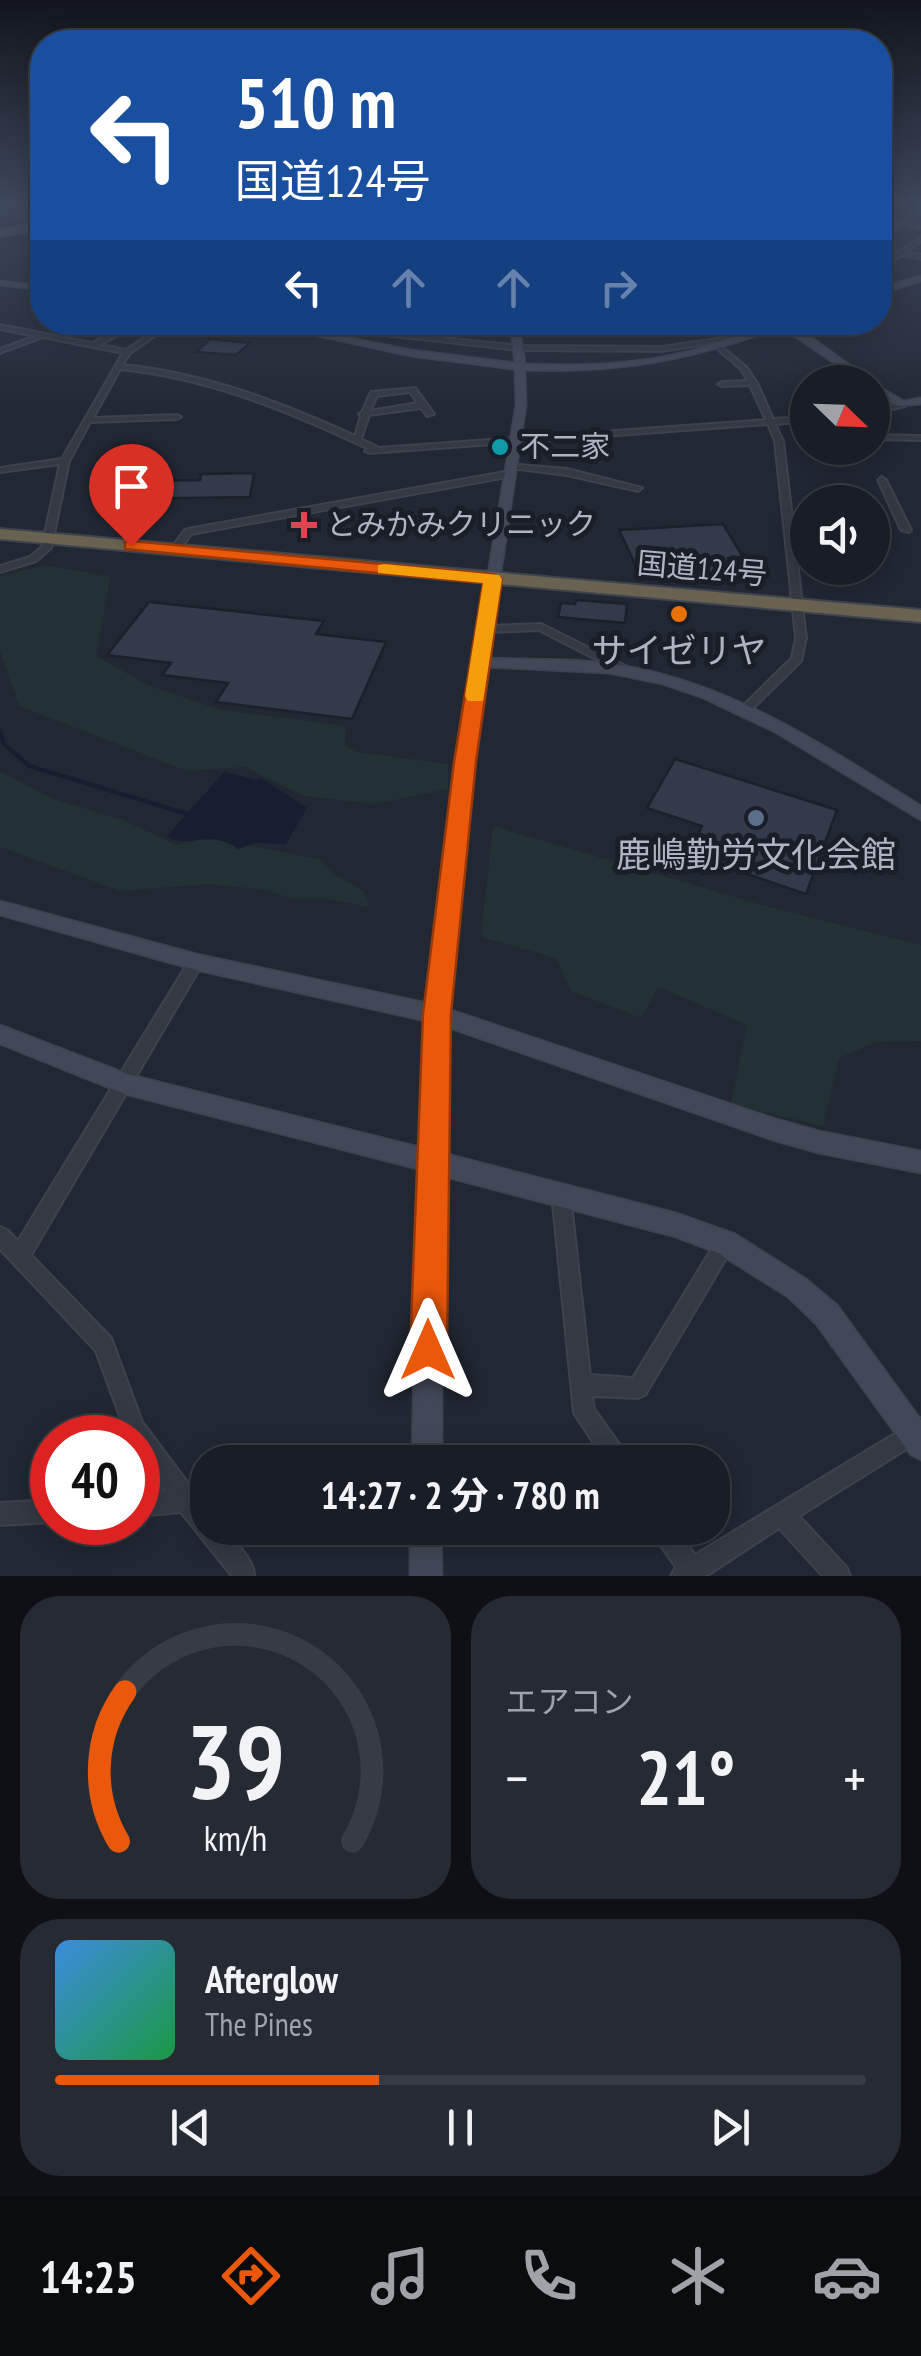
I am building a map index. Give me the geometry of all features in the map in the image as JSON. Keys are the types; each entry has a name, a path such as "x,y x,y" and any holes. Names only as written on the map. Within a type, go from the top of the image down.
{"highway":[{"name":"国道124号","path":"0,526 51,535"},
{"name":"国道124号","path":"0,534 51,535 494,574 921,616"},
{"name":"国道124号","path":"796,601 921,608"}],"street":[{"path":"892,287 921,278"},
{"path":"0,283 30,287"},
{"path":"0,327 30,333"},
{"path":"38,335 127,352"},
{"path":"94,346 114,335"},
{"path":"0,569 33,559 51,535 65,461 127,352 153,335"},
{"path":"323,335 454,361 521,368 636,364 748,335"},
{"path":"394,335 520,348 662,349 748,335"},
{"path":"427,1445 430,1163 437,1014 465,762 522,405 517,335"},
{"path":"800,335 843,365"},
{"path":"0,350 43,336"},
{"path":"716,346 744,368 773,421 779,441 801,650 746,709"},
{"path":"118,367 169,370 266,398 373,450 790,420"},
{"path":"722,384 753,384"},
{"path":"357,440 362,432 363,414 374,394 412,390 430,414"},
{"path":"890,396 902,404"},
{"path":"890,407 921,401"},
{"path":"363,414 423,405"},
{"path":"88,420 177,417"},
{"path":"890,437 921,438"},
{"path":"0,470 65,461"},
{"path":"178,546 188,532 510,470 567,472 638,488"},
{"path":"882,480 906,530"},
{"path":"487,629 541,627 629,672"},
{"path":"482,662 584,665 672,681 746,709 921,814"},
{"path":"0,908 196,962 437,1014 776,1130 921,1162"},
{"path":"19,1256 196,962"},
{"path":"0,1034 125,1084 676,1225 726,1243 797,1288 827,1314 850,1342 918,1436 690,1574 672,1545"},
{"path":"562,1194 584,1413 606,1445"},
{"path":"0,1236 104,1345 134,1428 186,1501 244,1571 243,1576"},
{"path":"582,1385 638,1388 726,1243"},
{"path":"160,1503 186,1501"},
{"path":"0,1514 30,1512"},
{"path":"782,1516 840,1576"},
{"path":"426,1545 426,1576"}],"shaded area":[{"path":"46,565 110,577 96,656 150,686 221,710 346,726 345,745 357,752 448,764 448,789 376,804 304,796 245,767 187,771 19,706 0,651 0,576"},
{"path":"0,771 51,798 123,820 177,845 205,837 319,859 334,874 364,891 369,907 208,884 120,891 0,847"},
{"path":"493,826 766,906 921,945 921,1041 876,1042 839,1058 823,1126 731,1104 747,1025 658,987 641,1018 571,991 556,958 481,937"}],"water":[{"path":"224,772 261,778 307,808 286,844 256,843 238,849 218,840 184,841 167,836"}],"building":[{"path":"210,339 250,343 236,355 196,352"},
{"path":"254,473 250,497 124,499 134,481 200,480 201,474"},
{"path":"723,524 743,557 728,558 727,576 705,574 706,559 635,564 619,530"},
{"path":"576,600 627,604 625,623 558,617 561,603 575,604"},
{"path":"149,602 324,621 316,634 386,642 352,719 216,702 228,683 162,675 171,663 107,655"},
{"name":"鹿嶋勤労文化会館","path":"675,759 837,810 806,894 689,854 702,826 647,808"}],"waterway":[{"path":"0,732 4,744 29,766 191,815"}],"slow traffic":[{"path":"384,569 493,579 475,696"}],"place":[{"name":"不二家","path":"500,447"},
{"name":"とみかみクリニック","path":"304,525"},
{"name":"サイゼリヤ","path":"679,614"},
{"name":"鹿嶋勤労文化会館","path":"756,818"}],"route":[{"path":"131,546 493,579 465,762 437,1014 430,1163 428,1350"}]}
